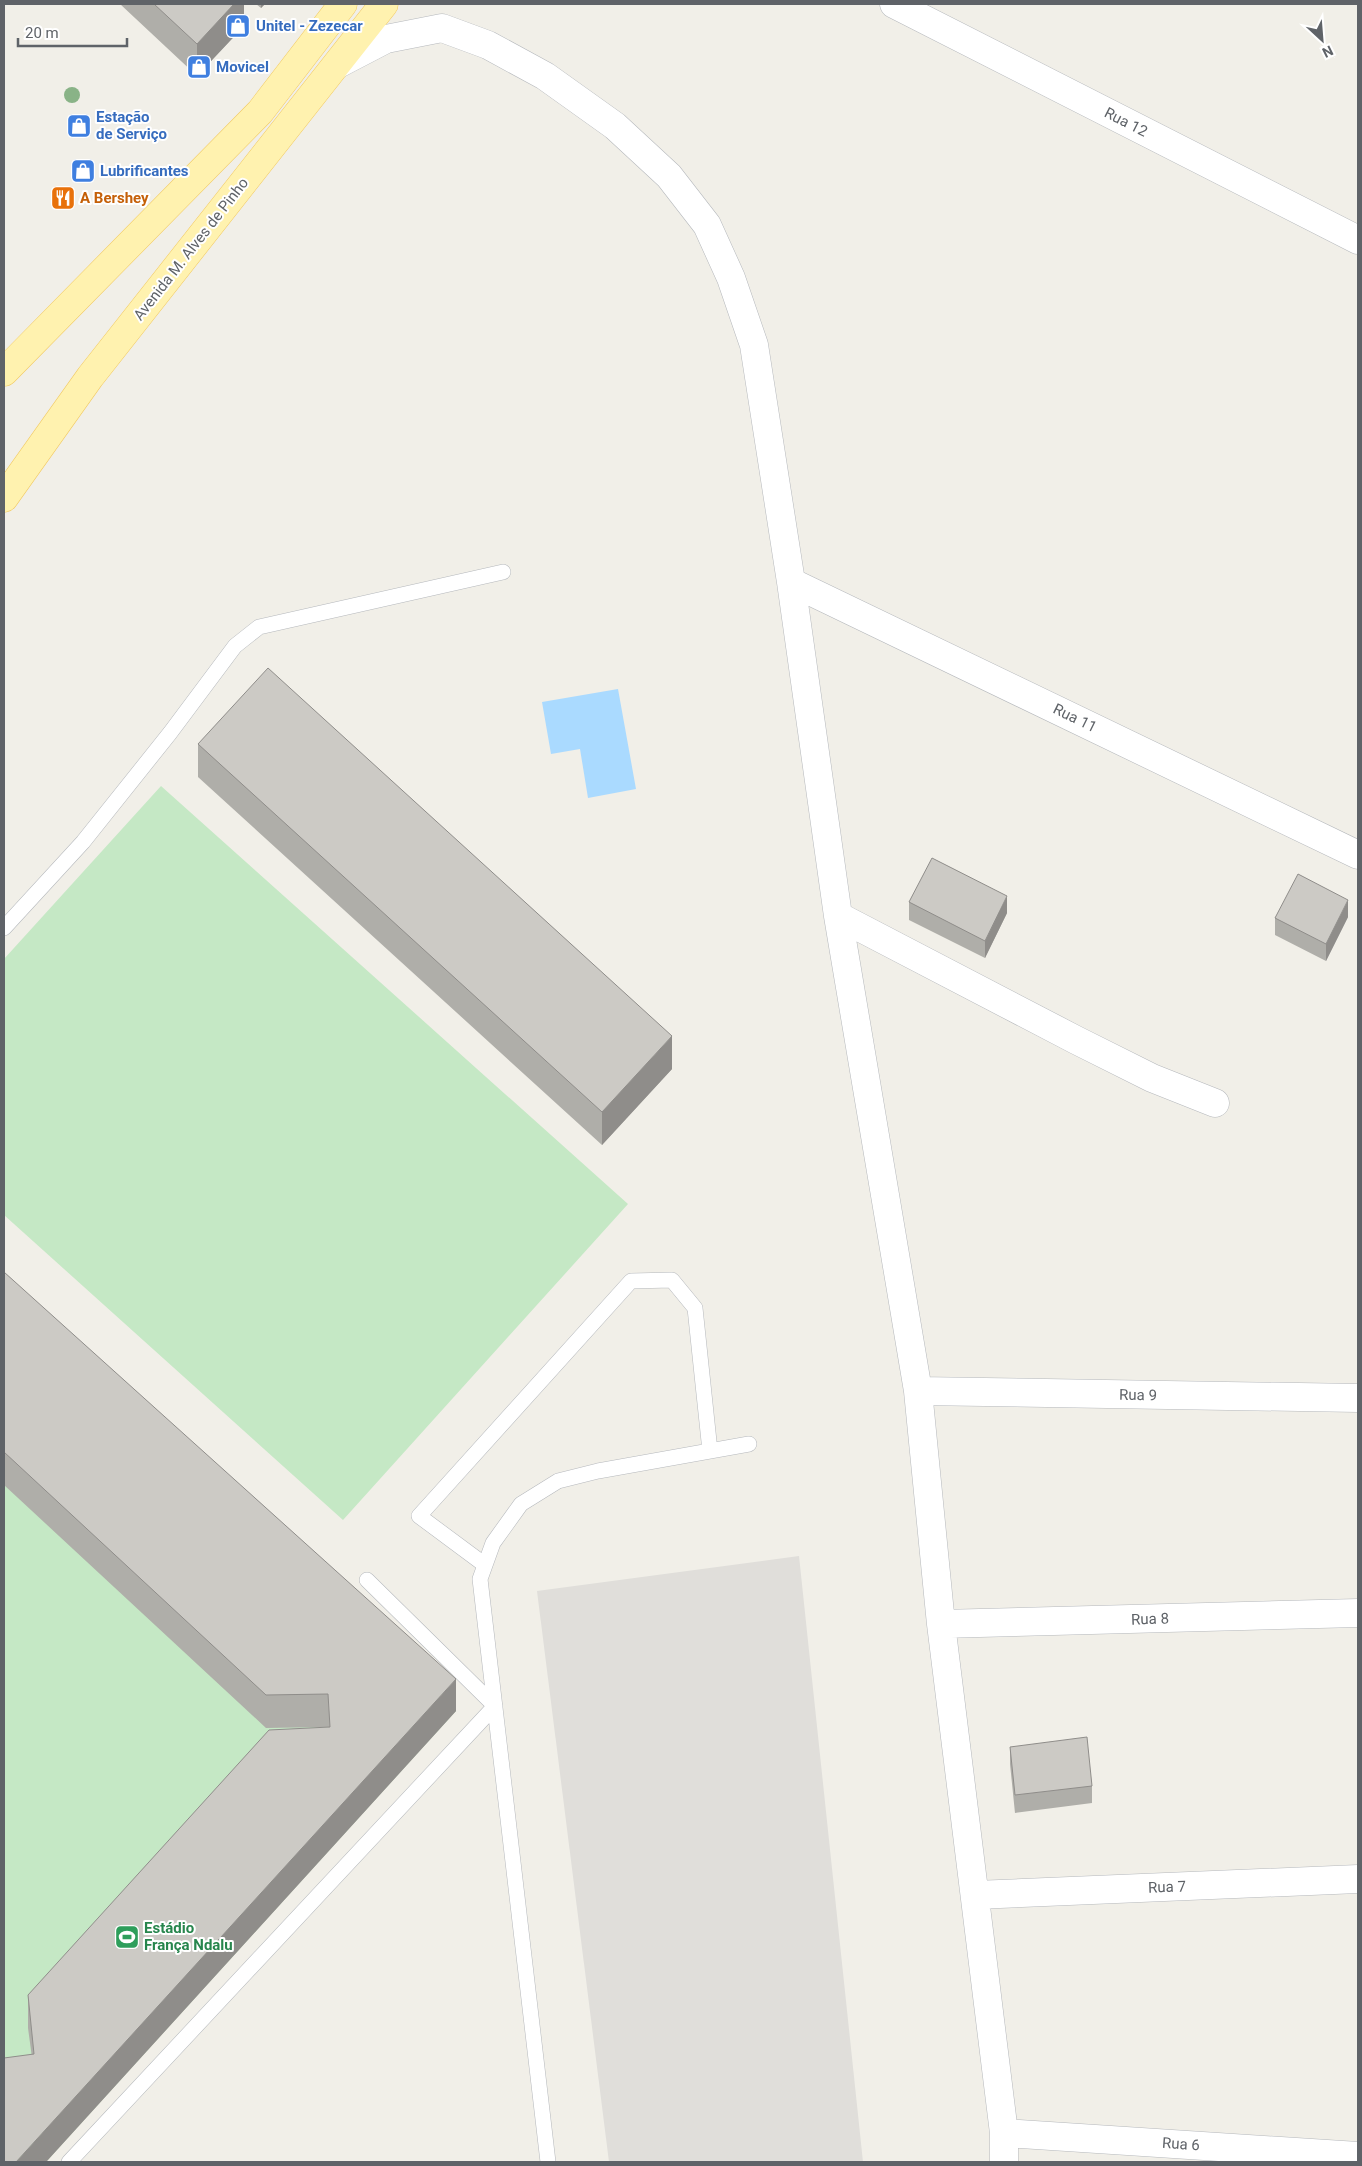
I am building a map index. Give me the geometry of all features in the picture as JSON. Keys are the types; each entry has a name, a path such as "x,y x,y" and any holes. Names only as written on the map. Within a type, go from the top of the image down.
{"main road":[{"path":"4,372 260,112 344,4"},
{"name":"Avenida M. Alves de Pinho","path":"4,498 90,377 384,4"}],"street":[{"name":"Rua 12","path":"894,4 1358,240"},
{"path":"338,64 386,39 442,28 488,45 545,76 615,126 669,176 707,225 731,278 754,345 791,582 838,916 918,1391 941,1624 1004,2133 1004,2162"},
{"name":"Rua 11","path":"791,582 1358,855"},
{"path":"838,916 1152,1078 1215,1102"},
{"name":"Rua 9","path":"918,1391 1358,1398"},
{"name":"Rua 8","path":"941,1624 1358,1613"},
{"name":"Rua 7","path":"975,1895 1358,1879"},
{"name":"Rua 6","path":"1004,2133 1358,2156"}],"lane":[{"path":"4,928 83,842 170,733 234,646 259,627 503,572"},
{"path":"485,1565 419,1516 631,1281 672,1280 695,1308 710,1451"},
{"path":"548,2162 480,1579 492,1543 521,1504 558,1481 598,1471 749,1444"},
{"path":"367,1580 495,1706"},
{"path":"69,2162 495,1706"}],"shaded area":[{"path":"799,1556 863,2162 609,2162 537,1591"}],"green space":[{"path":"161,786 628,1204 343,1520 4,1215 4,959"},
{"name":"Estádio França Ndalu","path":"4,1304 456,1711 46,2162 4,2162"}],"water":[{"path":"618,689 636,789 588,798 580,749 551,754 542,702"}],"building":[{"path":"154,4 234,4 197,44"},
{"path":"268,668 672,1036 602,1112 198,744"},
{"path":"932,858 1007,896 985,941 909,902"},
{"path":"1298,874 1348,900 1326,944 1275,918"},
{"path":"4,1272 456,1679 16,2162 4,2162 4,2058 34,2054 28,1995 269,1730 330,1727 328,1694 266,1695 4,1452"},
{"path":"1087,1737 1092,1786 1015,1795 1010,1747"}],"place":[{"name":"Unitel - Zezecar","path":"238,26"},
{"name":"Movicel","path":"199,67"},
{"name":"Estação de Serviço","path":"79,126"},
{"name":"Lubrificantes","path":"83,171"},
{"name":"A Bershey","path":"63,198"},
{"name":"Estádio França Ndalu","path":"127,1937"}]}
